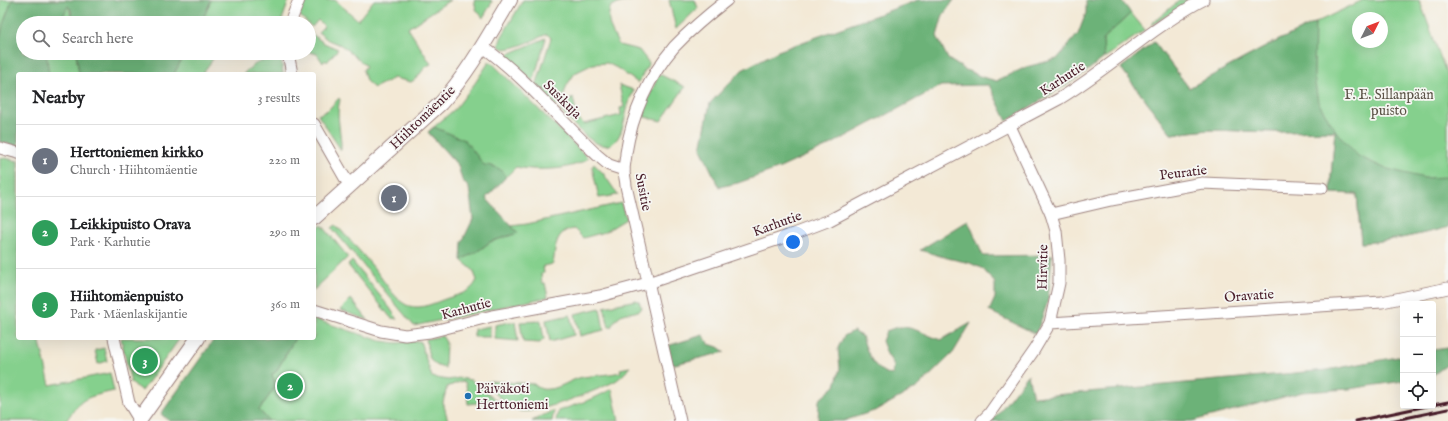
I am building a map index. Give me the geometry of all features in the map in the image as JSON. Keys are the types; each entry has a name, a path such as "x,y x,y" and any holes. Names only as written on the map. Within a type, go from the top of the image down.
{"street":[{"path":"292,16 298,0"},
{"name":"Hiihtomäentie","path":"316,216 441,103 465,74 510,0"},
{"name":"Susitie","path":"680,421 624,170 628,142 634,117 659,67 674,47 727,0"},
{"name":"Karhutie","path":"316,311 381,331 405,335 430,332 492,316 600,296 648,283 781,239 830,220 1010,126 1083,84 1171,19 1184,10 1204,0"},
{"name":"Susikuja","path":"482,46 516,73 596,154 609,165 624,170"},
{"path":"289,60 292,72"},
{"name":"Hirvitie","path":"982,421 989,414 1034,350 1050,323 1059,283 1059,260 1056,231 1051,214 1010,126"},
{"path":"316,127 349,185"},
{"path":"0,148 16,152"},
{"name":"Peuratie","path":"1051,214 1111,200 1202,183 1322,188"},
{"name":"Oravatie","path":"1050,323 1382,302 1448,288"},
{"path":"114,340 129,403 140,421 197,340"}],"green space":[{"path":"0,0 68,0 71,16 16,16 16,60 77,60 79,72 16,72 16,146 0,142"},
{"path":"12,0 211,0 204,16 71,16 71,10 68,6 63,16 16,16 16,60 47,60 49,72 16,72 16,146 0,142 0,40 3,24"},
{"path":"211,0 289,0 283,16 204,16"},
{"path":"304,0 335,0 358,20 374,0 450,0 408,28 431,64 411,82 394,78 374,88 366,81 363,70 366,66 341,45 328,40 318,32 324,26 318,20 316,22 316,16 300,16 298,14"},
{"path":"474,0 491,0 492,2 483,18 476,9"},
{"path":"523,0 635,0 611,6 609,11 609,22 619,45 639,50 649,63 638,83 617,68 607,63 593,64 575,73 567,85 563,97 556,106 536,86 551,38 547,34 513,48 506,49 501,48 499,45 501,38"},
{"path":"669,0 695,0 698,8 676,29"},
{"path":"918,0 954,0 943,15 937,36 948,59 964,69 982,77 997,81 1026,67 1057,59 1078,34 1086,13 1086,0 1121,0 1131,13 1103,39 1104,58 1079,77 1007,121 989,85 941,86 828,146 780,168 738,183 719,187 701,149 710,103 742,70 778,51"},
{"path":"1180,0 1191,0 1152,25 1151,24"},
{"name":"F. E. Sillanpään puisto","path":"1363,0 1419,0 1448,78 1448,227 1405,237 1361,243 1357,194 1331,193 1335,131 1276,132 1209,130 1171,134 1121,68 1154,42 1189,88 1273,43"},
{"path":"1131,13 1145,30 1104,58 1103,39"},
{"path":"1315,23 1314,76 1318,102 1336,131 1358,156 1384,168 1424,178 1448,177 1448,227 1405,237 1361,243 1357,194 1331,193 1335,131 1276,132 1209,130 1171,134 1121,68 1154,42 1189,88 1273,43"},
{"path":"316,37 324,43 338,49 327,62 325,60 323,63 317,54"},
{"path":"546,38 533,82 506,55"},
{"path":"77,60 181,60 175,72 79,72"},
{"path":"181,60 212,60 203,72 175,72"},
{"path":"266,60 281,60 283,72 245,72 260,62"},
{"path":"489,62 491,62 588,158 564,168 533,169 516,167 486,197 428,132 456,108"},
{"path":"659,74 685,87 661,121 641,116"},
{"path":"619,85 634,90 621,132 615,142 607,145 599,144 590,139 581,132 560,110 573,97 577,117 584,124 621,115 620,108 624,107"},
{"path":"339,98 338,119 341,150 318,115 328,110"},
{"path":"434,127 465,140 484,165 497,168 502,171 506,177 486,198 518,233 490,242 478,251 461,260 462,242 473,219 469,188 462,180 458,165 428,132"},
{"path":"0,157 16,161 16,340 39,340 50,385 110,373 114,391 91,397 81,402 66,421 0,421"},
{"path":"594,164 603,173 618,195 599,198 592,167"},
{"path":"621,203 626,219 605,232 583,238 574,229 567,230 559,237 553,264 543,266 544,273 541,274 542,283 545,283 548,297 414,326 332,228 336,225 365,257 399,300 409,306 419,307 461,294 472,288 477,280 473,270 461,260 478,251 490,242 517,233 511,226 527,224"},
{"path":"968,220 983,256 1052,255 1048,301 1036,334 989,311 995,298 995,283 983,269 970,263 920,250"},
{"path":"322,225 348,257 316,288 316,230"},
{"path":"352,261 390,308 397,319 391,318 348,265"},
{"path":"351,299 368,320 340,310"},
{"path":"636,300 642,308 638,311 619,316 611,327 609,327 604,307"},
{"path":"600,308 604,330 580,336 575,314"},
{"path":"570,315 574,335 550,342 546,320"},
{"path":"316,320 381,341 397,343 420,341 432,377 448,380 459,378 471,380 498,401 468,404 466,383 462,381 447,387 443,402 448,421 269,421 259,410 276,386 272,374 276,372 294,340 316,340"},
{"path":"541,321 544,339 540,343 523,342 520,322"},
{"path":"515,322 518,341 495,339 495,325"},
{"path":"971,323 953,353 918,387 877,410 843,421 818,421 819,400 835,386 840,368 838,348 844,336 853,331 862,336 872,361 881,370 893,375 894,365 887,354 882,341 886,331 897,327 904,327 941,340"},
{"path":"490,326 490,337 474,337 474,329"},
{"path":"703,335 709,344 718,347 725,352 671,365 667,346"},
{"path":"442,336 446,342 445,368 439,367 430,358 426,339"},
{"path":"121,340 179,340 142,391 131,383"},
{"path":"214,340 294,340 276,372 272,374 276,386 259,410 269,421 169,421 161,414"},
{"path":"104,348 107,361 98,364 95,350"},
{"path":"1448,348 1448,364 1436,373 1436,350"},
{"path":"1400,357 1400,381 1349,389 1303,392 1192,421 992,421 1028,375 1033,397 1327,370"},
{"path":"630,367 617,380 598,389 553,405 528,411 520,411 511,406 483,383 491,381 534,384 542,389 552,389 579,378 621,372 620,369"},
{"path":"612,389 619,421 556,421 558,411 592,399"},
{"path":"554,411 552,421 532,421"}],"railway":[{"path":"1436,404 1448,402"},
{"path":"1356,421 1413,409"},
{"path":"1391,421 1448,409"}],"place":[{"name":"Herttoniemen kirkko","path":"394,198"},
{"name":"Hiihtomäenpuisto","path":"145,361"},
{"name":"Leikkipuisto Orava","path":"290,386"},
{"name":"Päiväkoti Herttoniemi","path":"468,396"}]}
